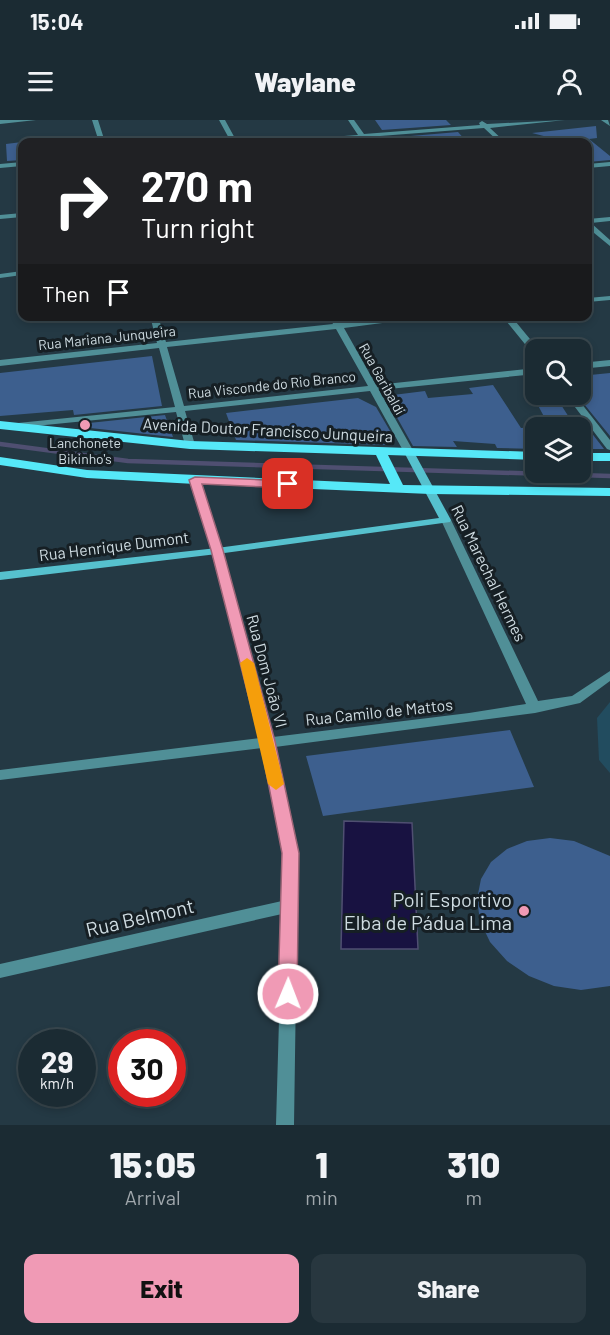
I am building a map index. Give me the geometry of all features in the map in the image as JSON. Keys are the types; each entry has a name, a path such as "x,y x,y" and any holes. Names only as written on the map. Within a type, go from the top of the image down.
{"main road":[{"name":"Avenida Doutor Francisco Junqueira","path":"6,426 190,445 383,458 525,456"},
{"path":"591,457 610,457"},
{"path":"383,458 396,484"},
{"path":"0,461 87,474 195,480 396,484 610,492"}],"street":[{"path":"0,122 33,120"},
{"path":"95,120 101,138"},
{"path":"222,120 232,138"},
{"path":"351,120 363,136"},
{"path":"479,120 498,138"},
{"path":"338,138 562,120"},
{"path":"604,120 610,124"},
{"path":"0,166 18,164"},
{"path":"592,166 610,164"},
{"path":"0,217 18,215"},
{"path":"592,221 610,219"},
{"path":"592,226 610,244"},
{"path":"0,276 18,274"},
{"path":"592,300 610,298"},
{"path":"156,321 190,445"},
{"name":"Rua Garibaldi","path":"335,321 370,388 412,459"},
{"name":"Rua Mariana Junqueira","path":"0,363 389,321"},
{"path":"511,321 526,339"},
{"path":"591,365 610,363"},
{"name":"Rua Visconde do Rio Branco","path":"6,426 525,372"},
{"path":"578,405 610,447"},
{"name":"Rua Marechal Hermes","path":"412,459 446,520 535,708"},
{"name":"Rua Dom João VI","path":"195,480 217,550 267,741 291,853 285,1125"},
{"name":"Rua Henrique Dumont","path":"0,576 446,520"},
{"name":"Rua Camilo de Mattos","path":"0,775 535,708 576,700 610,675"},
{"name":"Rua Belmont","path":"0,971 290,906"}],"shaded area":[{"path":"610,702 610,773 599,760 597,718"},
{"path":"344,821 412,823 418,949 341,949"}],"building":[{"path":"375,120 446,120 451,125 382,130"},
{"path":"596,126 597,138 551,138 532,133"},
{"path":"458,132 463,138 387,138"},
{"path":"592,141 610,156 610,160 592,162"},
{"path":"18,142 18,160 7,161 6,144"},
{"path":"152,356 162,406 74,415 73,410 0,416 0,373"},
{"path":"610,373 610,436 585,405 591,405 591,375"},
{"path":"493,385 521,428 525,428 525,449 497,448 495,444 453,441 457,447 413,446 385,396 425,391 428,398 473,394 469,388"},
{"path":"358,398 376,407 393,436 386,445 236,440 226,413"},
{"path":"538,405 561,405 569,417 544,417"},
{"path":"165,415 173,437 90,428 89,423"},
{"path":"591,432 604,449 591,449"},
{"path":"510,730 534,787 323,816 306,756"},
{"path":"550,838 574,841 610,856 610,986 581,990 554,986 529,976 507,961 490,942 480,921 477,899 481,879 491,862 507,849 527,841"}],"waterway":[{"path":"0,444 128,461 610,476"}],"slow traffic":[{"path":"247,663 276,784"}],"place":[{"name":"Lanchonete Bikinho's","path":"85,425"},
{"name":"Poli Esportivo Elba de Pádua Lima","path":"524,911"}],"route":[{"path":"288,484 195,480 217,550 267,741 291,853 288,994"}]}
